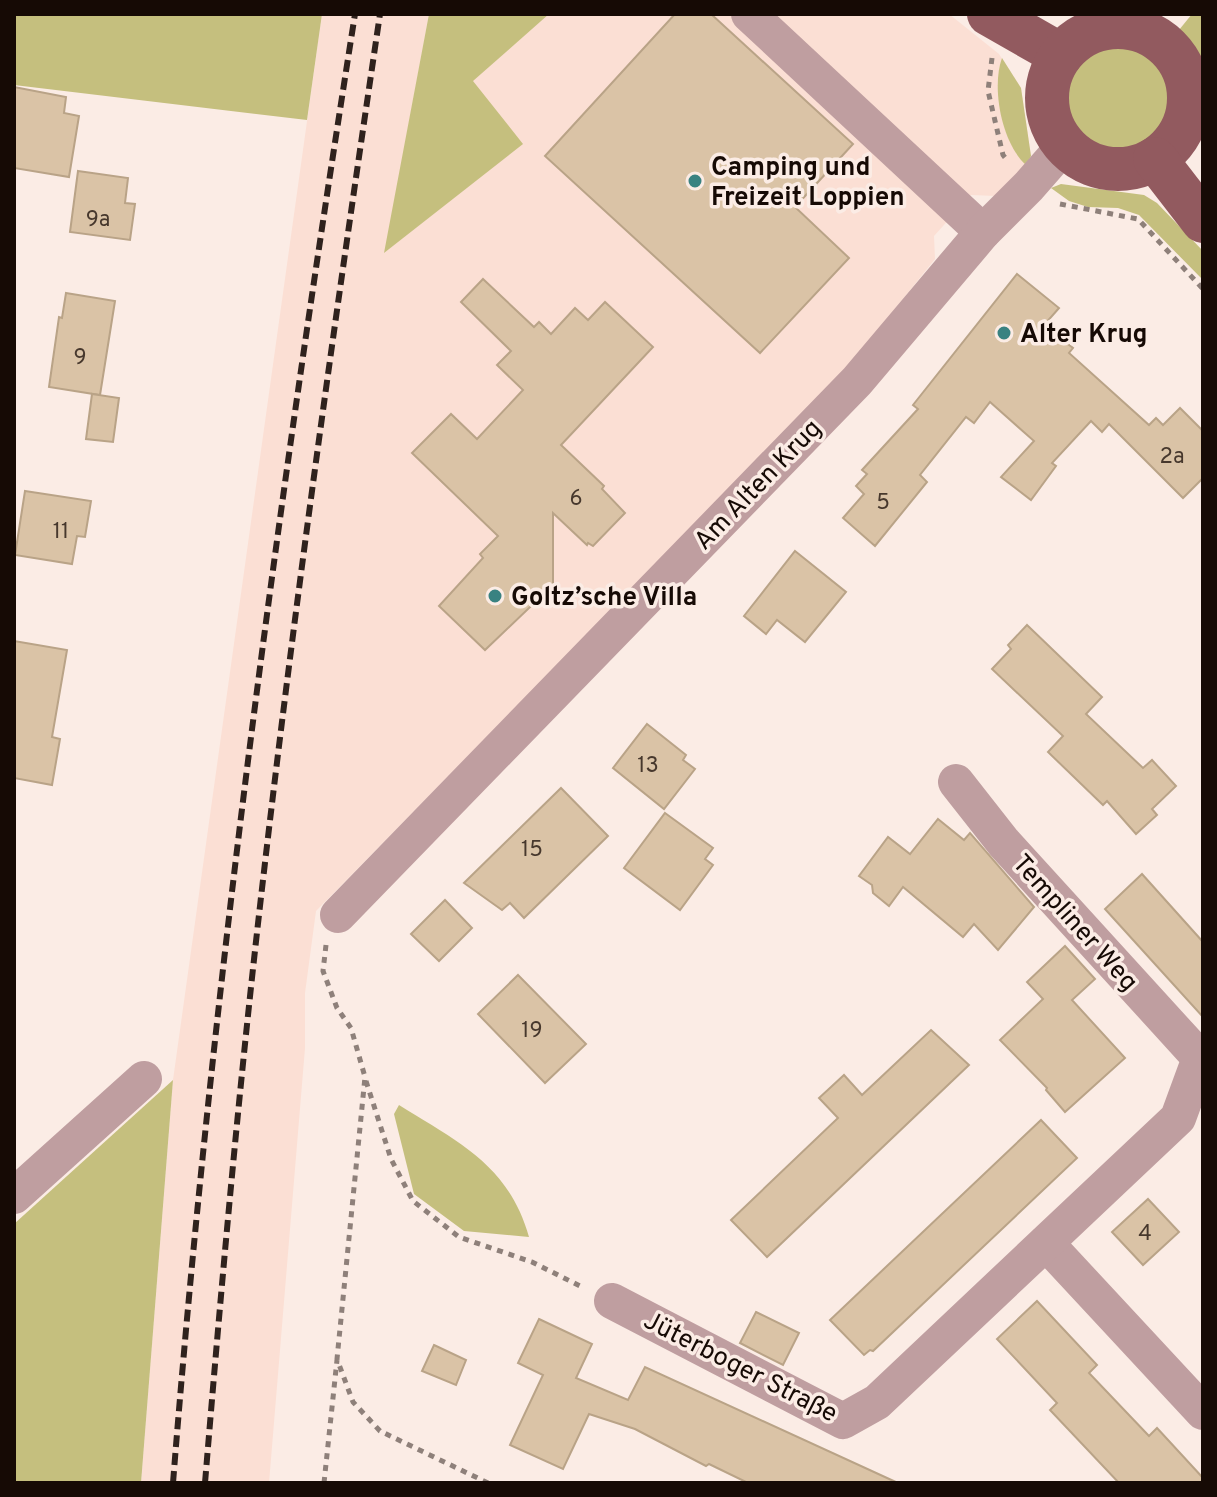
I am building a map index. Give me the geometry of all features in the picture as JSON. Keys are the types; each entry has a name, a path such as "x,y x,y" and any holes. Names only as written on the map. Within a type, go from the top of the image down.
{"main road":[{"path":"1001,21 1061,55"},
{"path":"1100,22 1132,28 1158,25 1186,79 1189,102 1179,135 1155,159 1132,168 1107,169 1084,161 1064,146 1051,125 1046,101 1050,77 1061,55 1100,22"},
{"path":"1155,159 1203,221"}],"street":[{"path":"749,14 983,232"},
{"name":"Am Alten Krug","path":"338,915 857,381 983,232 1064,146"},
{"name":"Templiner Weg","path":"956,782 1004,843 1200,1058"},
{"name":"Jüterboger Straße","path":"612,1301 843,1421 877,1402 1178,1118 1200,1058"},
{"path":"14,1196 144,1079"},
{"path":"1046,1243 1203,1412"}],"path":[{"path":"1001,21 990,61 988,91 1003,155 1029,186 1059,204 1138,219 1203,289"},
{"path":"338,915 327,937 323,971 337,1008 351,1028 391,1159 413,1201 459,1237 532,1262 612,1301"},
{"path":"324,1483 365,1077"},
{"path":"337,1359 353,1402 380,1431 488,1483"}],"shaded area":[{"path":"14,14 322,14 307,120 14,85"},
{"path":"322,14 429,14 385,252 522,144 472,81 549,14 949,14 999,54 1021,88 1031,156 1025,167 996,196 971,195 934,236 935,259 842,375 316,911 305,993 305,1048 269,1483 141,1483 173,1080"},
{"path":"429,14 549,14 473,81 523,144 384,253"},
{"path":"1192,14 1203,14 1203,81 1196,54 1179,30"},
{"path":"1116,44 1137,48 1154,60 1166,77 1170,98 1166,119 1154,136 1137,148 1116,152 1095,148 1078,136 1066,119 1062,98 1066,77 1078,60 1095,48"},
{"path":"1002,58 1021,88 1031,156 1026,165 1011,144 1001,115 998,84"},
{"path":"1061,184 1144,195 1157,203 1203,251 1203,280 1139,215 1118,208 1088,207 1069,201 1051,188"},
{"path":"173,1080 141,1483 14,1483 14,1224"},
{"path":"399,1105 461,1144 495,1173 509,1191 529,1237 464,1231 414,1194 394,1114"}],"building":[{"name":"Camping und Freizeit Loppien","path":"675,14 711,14 853,144 795,207 849,258 760,353 545,156"},
{"path":"14,87 66,97 64,113 79,116 69,177 14,168"},
{"path":"78,171 128,178 125,203 135,204 130,240 70,232"},
{"path":"1017,274 1059,308 1044,325 1073,348 1069,353 1149,425 1156,418 1163,425 1180,408 1203,431 1203,478 1183,498 1109,424 1102,432 1091,421 1052,463 1056,466 1031,500 1001,477 1034,441 990,402 974,423 966,417 920,475 927,482 875,546 843,518 864,494 856,486 867,474 862,470 918,409 913,405"},
{"path":"483,279 534,327 539,322 551,334 575,308 588,320 605,302 653,347 561,445 604,486 602,489 625,513 593,546 587,545 553,513 553,585 485,650 439,606 483,558 480,554 498,536 412,453 451,414 477,439 523,390 497,365 511,351 461,302"},
{"path":"66,293 115,301 100,395 49,387 59,317 62,318"},
{"path":"92,394 119,398 113,442 86,439"},
{"path":"25,491 91,501 85,537 77,536 72,564 15,555"},
{"path":"795,551 846,592 805,642 777,620 766,634 744,616"},
{"path":"1027,625 1102,697 1086,714 1143,768 1152,760 1176,786 1152,809 1157,815 1136,834 1107,801 1103,805 1048,752 1063,736 992,669 1011,649 1008,645"},
{"path":"14,641 67,650 52,737 60,739 52,785 14,778"},
{"path":"647,724 686,755 683,760 695,769 664,809 613,768"},
{"path":"561,788 608,836 524,918 510,903 502,910 464,883"},
{"path":"665,813 713,848 705,859 713,865 680,910 624,868"},
{"path":"938,819 964,840 970,833 1034,907 998,950 974,924 963,937 903,887 889,906 873,893 872,885 859,876 888,837 910,854"},
{"path":"1142,874 1203,942 1203,1017 1105,909"},
{"path":"445,900 472,928 439,961 411,934"},
{"path":"1065,946 1095,979 1072,1000 1125,1058 1065,1112 1047,1088 1000,1040 1043,999 1027,982"},
{"path":"518,975 586,1044 545,1083 478,1014"},
{"path":"931,1030 969,1065 767,1257 731,1220 838,1118 819,1098 844,1075 862,1095"},
{"path":"1041,1120 1077,1158 873,1351 864,1355 830,1320"},
{"path":"1148,1199 1179,1232 1143,1265 1112,1232"},
{"path":"1037,1301 1097,1365 1089,1373 1149,1436 1157,1428 1203,1478 1203,1483 1119,1483 1050,1410 1057,1403 997,1339"},
{"path":"756,1312 799,1333 783,1365 740,1343"},
{"path":"539,1319 592,1344 576,1378 628,1400 645,1367 898,1483 748,1483 709,1464 706,1466 635,1429 589,1414 563,1469 510,1445 543,1375 518,1363"},
{"path":"434,1345 466,1360 456,1385 422,1371"}],"railway":[{"path":"173,1483 227,931 274,564 355,14"},
{"path":"205,1483 237,1122 273,794 316,460 380,14"}],"place":[{"name":"Camping und Freizeit Loppien","path":"695,181"},
{"name":"Alter Krug","path":"1004,333"},
{"name":"Goltz’sche Villa","path":"495,596"}]}
